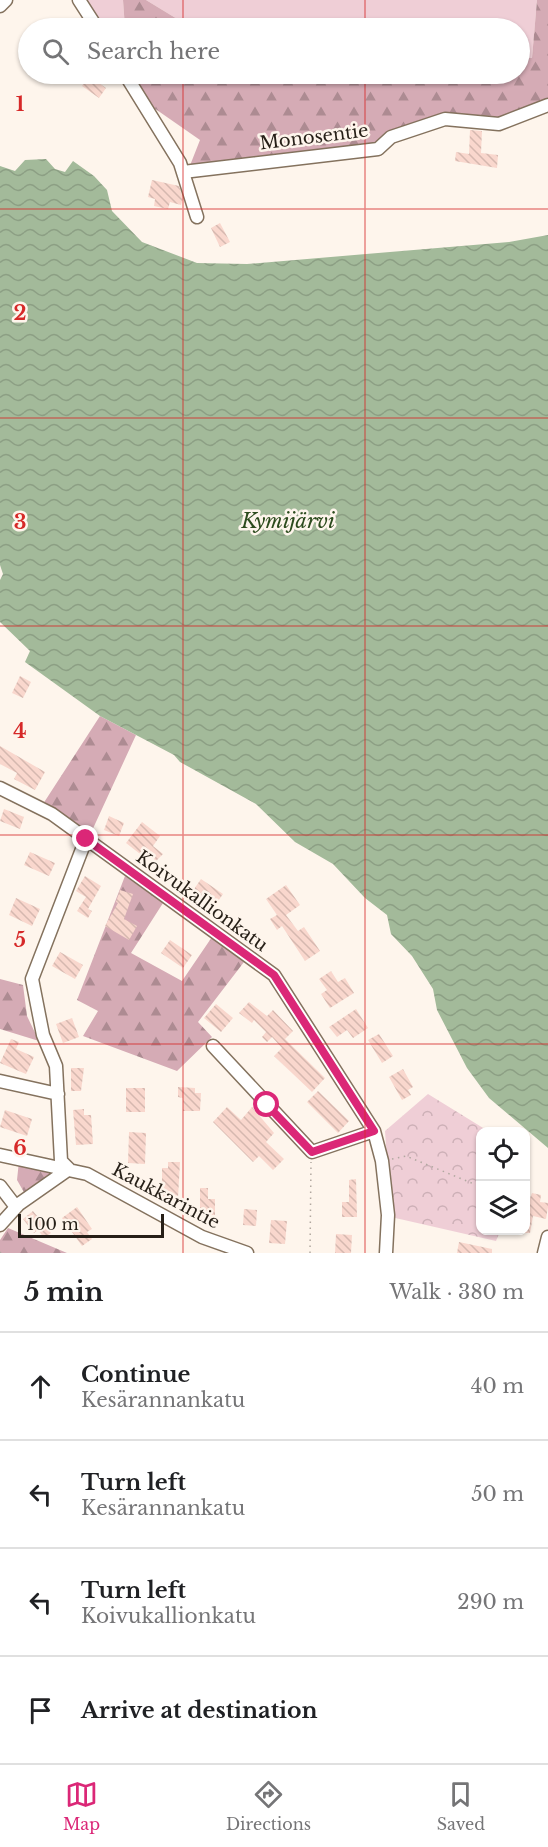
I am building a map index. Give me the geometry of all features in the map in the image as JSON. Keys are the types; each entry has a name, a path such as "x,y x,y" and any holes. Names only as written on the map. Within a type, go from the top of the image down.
{"street":[{"path":"0,6 6,0"},
{"path":"79,0 91,18"},
{"path":"131,84 183,172 197,217"},
{"name":"Monosentie","path":"183,172 378,149 391,137 445,119 499,123 548,105"},
{"name":"Koivukallionkatu","path":"0,788 52,814 274,975 374,1131 382,1161 387,1215 386,1253"},
{"path":"0,1225 16,1207 69,1169 61,1161 56,1066 43,1035 32,979 86,839"},
{"path":"213,1046 312,1152 374,1131"},
{"path":"0,1081 58,1094"},
{"name":"Kaukkarintie","path":"0,1155 87,1174 202,1237 247,1253"},
{"path":"0,1186 16,1207"},
{"path":"544,1253 548,1237"}],"path":[{"path":"310,1253 312,1152"},
{"path":"382,1161 406,1156 476,1184"}],"green space":[{"path":"85,0 123,0 124,18 97,18"},
{"path":"123,0 146,0 176,18 124,18"},
{"path":"146,0 537,0 532,58 530,58 530,18 176,18"},
{"path":"537,0 548,0 548,101 498,121 444,117 377,147 189,168 200,140 154,108 138,84 530,84 530,58 532,58"},
{"path":"100,716 136,735 90,835 43,804"},
{"path":"125,876 163,903 131,953 182,981 212,937 244,962 198,1022 212,1037 177,1071 83,1036 98,1011 77,1000"},
{"path":"0,979 23,985 27,1016 39,1041 0,1029"},
{"path":"428,1094 482,1127 476,1127 476,1235 498,1235 496,1241 391,1217 385,1131"},
{"path":"19,1161 58,1172 25,1194 17,1180"},
{"path":"8,1228 67,1253 0,1253 0,1240"}],"water":[{"name":"Kymijärvi","path":"46,159 55,169 65,172 73,161 94,176 107,190 112,211 142,242 197,263 247,264 509,242 548,235 548,1148 530,1133 530,1127 523,1127 489,1098 467,1068 437,1010 433,989 412,956 391,934 387,915 365,898 333,864 295,842 256,804 180,762 174,755 100,716 25,662 30,651 0,622 0,580 3,574 0,565 0,166 15,171 25,160"}],"building":[{"path":"83,84 100,84 106,88 99,98 82,86"},
{"path":"470,130 482,131 481,153 498,155 497,168 455,161 456,152 469,154"},
{"path":"152,180 179,186 183,198 181,205 170,202 168,209 154,206 155,199 148,197"},
{"path":"220,223 230,242 220,247 211,228"},
{"path":"20,676 31,682 23,698 12,693"},
{"path":"0,746 45,772 35,790 14,779 17,773 0,764"},
{"path":"4,809 24,817 20,829 0,821"},
{"path":"109,816 124,823 119,836 104,830"},
{"path":"142,822 160,836 153,846 163,854 156,861 147,853 144,857 126,843"},
{"path":"30,852 55,863 49,876 24,865"},
{"path":"85,876 101,886 88,909 92,911 88,918 77,911 86,897 76,891"},
{"path":"201,879 223,894 214,907 192,892"},
{"path":"286,885 300,905 286,915 298,931 304,927 320,951 305,961 282,926 277,930 270,919 277,915 266,899"},
{"path":"120,890 133,894 124,919 137,926 129,940 105,926 118,903 116,902"},
{"path":"16,898 40,909 32,926 9,915"},
{"path":"170,940 192,955 183,968 161,953"},
{"path":"60,952 83,965 75,979 52,966"},
{"path":"331,971 338,982 345,978 354,993 330,1008 321,994 327,990 319,979"},
{"path":"249,1002 267,1016 273,1010 293,1031 285,1039 325,1078 312,1092 274,1056 282,1048 272,1037 267,1042 262,1037 266,1032 254,1020 252,1023 239,1013"},
{"path":"216,1004 233,1018 221,1032 204,1018"},
{"path":"356,1009 368,1028 353,1038 347,1030 337,1037 329,1027"},
{"path":"72,1018 79,1037 63,1043 56,1024"},
{"path":"379,1034 393,1056 382,1063 368,1040"},
{"path":"11,1039 19,1042 16,1049 34,1057 26,1074 0,1063"},
{"path":"71,1068 84,1068 81,1091 71,1091"},
{"path":"403,1069 413,1087 408,1090 411,1095 402,1100 389,1077"},
{"path":"178,1087 195,1088 195,1093 201,1093 200,1111 183,1111 183,1098 178,1097"},
{"path":"126,1088 145,1088 145,1112 126,1112"},
{"path":"318,1091 349,1121 338,1133 307,1102"},
{"path":"227,1107 241,1120 252,1107 274,1133 266,1142 284,1159 273,1170 259,1156 253,1162 213,1122"},
{"path":"84,1109 84,1115 91,1115 93,1144 76,1145 73,1110"},
{"path":"5,1110 32,1119 27,1136 0,1127"},
{"path":"129,1132 146,1133 145,1164 128,1163"},
{"path":"168,1162 180,1162 178,1198 162,1198 162,1168 168,1168"},
{"path":"356,1179 357,1217 342,1217 342,1202 349,1202 349,1180"},
{"path":"200,1188 208,1188 208,1199 215,1199 215,1215 200,1215"},
{"path":"532,1193 541,1195 540,1202 548,1203 548,1207 546,1219 533,1216 530,1233"},
{"path":"77,1207 92,1229 87,1232 92,1239 82,1246 62,1218"},
{"path":"244,1209 257,1210 256,1226 243,1225"},
{"path":"33,1211 51,1233 44,1238 38,1230 34,1233 23,1219"},
{"path":"271,1220 287,1221 285,1244 269,1243"},
{"path":"336,1234 352,1235 351,1253 335,1253"},
{"path":"459,1242 492,1249 492,1253 457,1253"}],"route":[{"path":"86,839 186,914 274,975 374,1131 312,1152 267,1105"}]}
